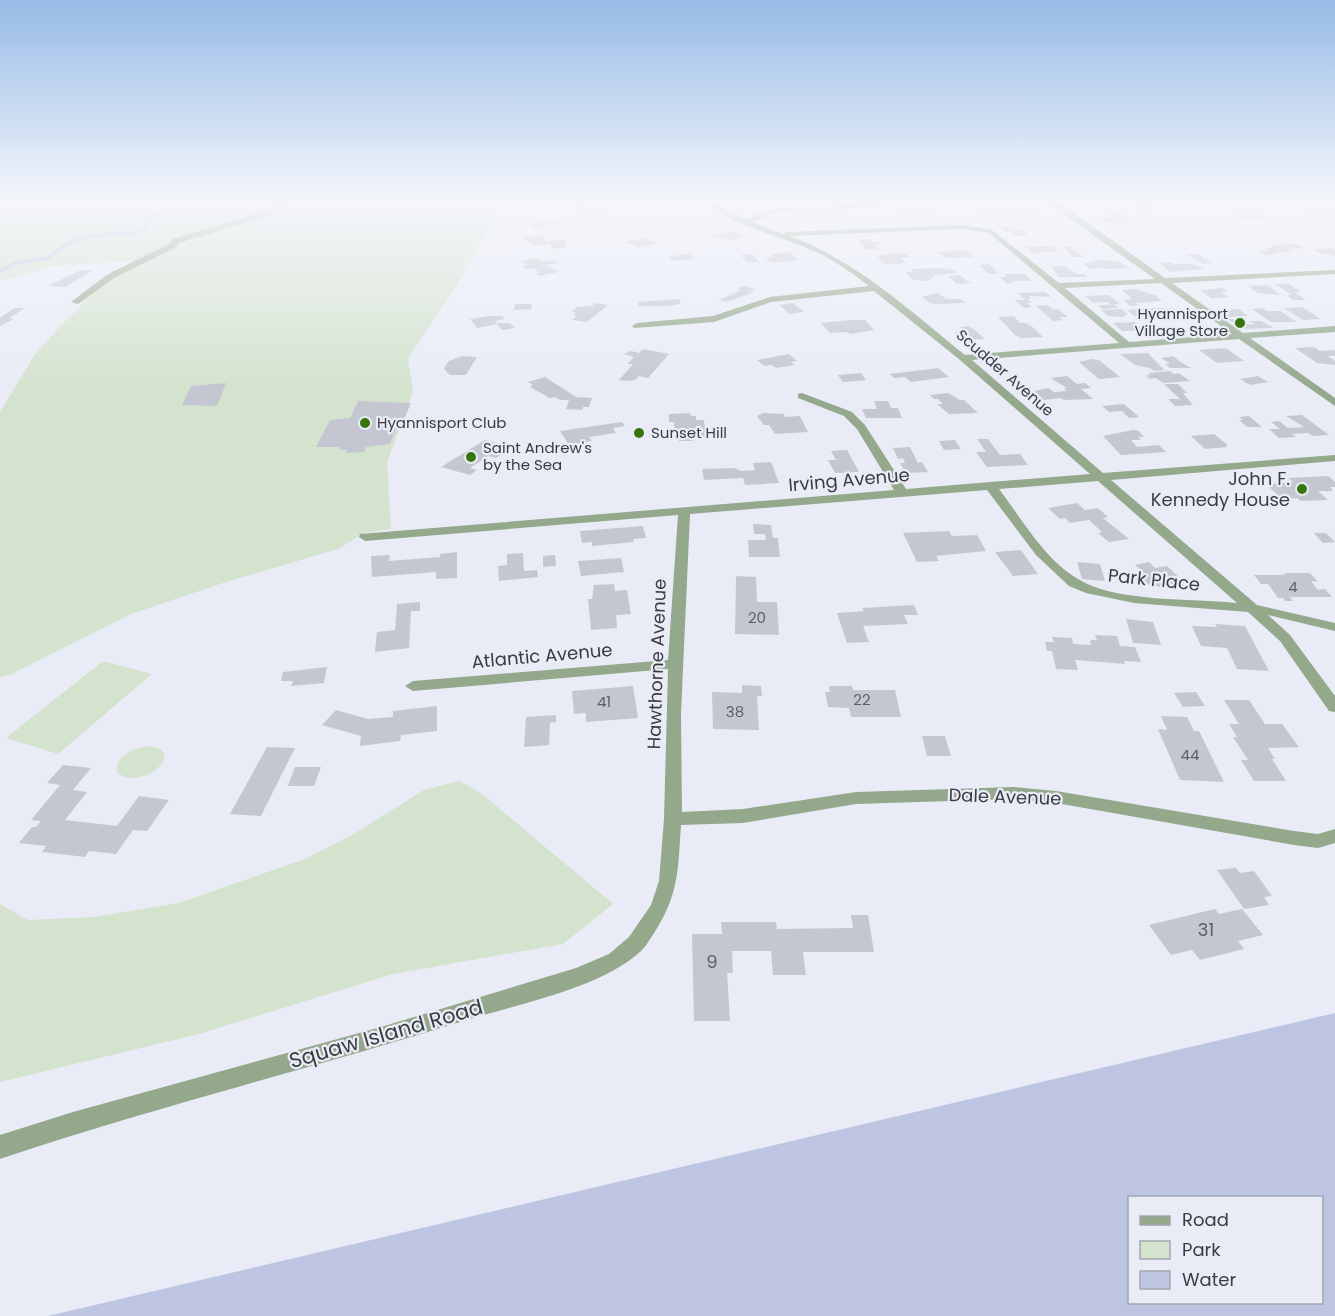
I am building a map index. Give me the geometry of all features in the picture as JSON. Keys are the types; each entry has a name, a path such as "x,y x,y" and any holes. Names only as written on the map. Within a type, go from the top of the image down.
{"street":[{"path":"75,302 111,276 135,264"},
{"name":"Scudder Avenue","path":"845,264 963,358 1252,608"},
{"path":"1033,264 1126,344"},
{"path":"1139,264 1335,403"},
{"path":"1059,286 1335,272"},
{"path":"637,326 714,319 770,300 877,288"},
{"path":"963,358 1335,329"},
{"path":"802,396 848,414 861,427 902,494"},
{"name":"Irving Avenue","path":"365,537 1335,458"},
{"name":"Park Place","path":"990,486 1052,566 1072,582 1090,591 1128,598 1252,608 1335,627"},
{"name":"Hawthorne Avenue","path":"673,819 676,664 684,511"},
{"path":"1252,608 1285,638 1335,707"},
{"name":"Atlantic Avenue","path":"412,686 676,664"},
{"name":"Dale Avenue","path":"673,819 743,816 856,798 1014,793 1056,797 1294,838 1318,841 1335,836"},
{"name":"Squaw Island Road","path":"0,1147 73,1123 370,1040 570,980 616,960 636,943 660,908 668,881 673,819"}],"green space":[{"name":"Hyannisport Club","path":"0,264 79,264 53,266 0,281"},
{"name":"Hyannisport Club","path":"129,264 469,264 408,358 413,392 387,462 391,529 364,533 338,549 223,583 131,614 10,675 0,677 0,412 34,356 101,282"},
{"path":"103,661 152,674 58,754 6,738"},
{"path":"150,746 161,750 164,756 156,769 137,778 126,777 117,772 119,760 123,756 133,750"},
{"path":"459,781 481,793 613,904 563,944 393,974 199,1034 0,1082 0,904 28,920 94,917 179,903 305,859 352,835 424,790"}],"water":[{"path":"1335,1013 1335,1316 48,1316"}],"building":[{"path":"550,264 547,265 558,272 539,276 535,273 540,273 533,268 527,269 522,266"},
{"path":"989,264 999,274 989,274 979,265"},
{"path":"1084,264 1123,264 1128,268 1105,269 1102,267 1090,269"},
{"path":"1161,264 1193,264 1205,269 1171,272"},
{"path":"1051,266 1064,266 1076,274 1084,274 1088,277 1058,277"},
{"path":"911,269 953,270 957,273 933,275 936,277 929,278 932,280 921,281 912,279 905,272 914,272"},
{"path":"81,270 92,271 65,287 48,286"},
{"path":"1004,274 1025,274 1032,281 1012,281 1014,283 1007,284 1000,277 1006,277"},
{"path":"960,275 972,283 957,284 948,276"},
{"path":"1275,284 1289,284 1301,292 1294,292 1306,300 1293,300 1287,295 1292,295"},
{"path":"1267,285 1281,295 1258,293 1248,286"},
{"path":"744,286 755,289 750,291 754,292 727,302 719,300 741,290 737,289"},
{"path":"1215,288 1223,288 1228,292 1221,292 1228,297 1211,298 1200,290 1217,289"},
{"path":"1135,289 1155,295 1162,301 1135,303 1139,305 1130,306 1123,300 1132,299 1122,290"},
{"path":"1045,292 1051,297 1029,296 1031,299 1028,299 1032,303 1027,303 1032,307 1024,308 1015,300 1025,300 1018,293"},
{"path":"938,293 946,299 961,299 966,303 937,304 930,303 922,297"},
{"path":"1109,295 1120,304 1114,304 1119,308 1102,309 1098,305 1111,305 1107,302 1093,303 1085,296"},
{"path":"679,299 681,304 667,306 639,306 638,302"},
{"path":"595,303 608,305 587,322 572,320 577,316 574,316 575,312 571,312 577,307 592,306"},
{"path":"793,303 804,312 790,314 779,305"},
{"path":"515,304 532,304 531,309 514,310"},
{"path":"1048,305 1068,317 1059,317 1063,320 1053,321 1036,306"},
{"path":"1302,307 1321,319 1303,320 1284,308"},
{"path":"14,308 24,308 9,319 14,319 0,326 0,318"},
{"path":"1262,308 1267,311 1280,311 1297,322 1271,322 1252,309"},
{"path":"1122,309 1128,315 1123,315 1125,317 1108,316 1101,310"},
{"path":"1175,309 1184,315 1176,316 1181,320 1162,321 1154,315 1134,316 1127,310"},
{"path":"1239,309 1248,316 1229,317 1220,310"},
{"path":"502,316 505,319 495,321 496,323 510,323 515,328 502,330 497,324 477,328 470,319"},
{"path":"1014,316 1020,323 1026,323 1043,337 1021,338 1015,335 998,317"},
{"name":"Hyannisport Village Store","path":"1228,319 1240,319 1250,325 1254,324 1249,321 1261,321 1274,328 1242,329"},
{"path":"865,320 874,330 850,334 847,332 830,333 821,323"},
{"path":"1135,322 1145,331 1122,331 1113,323"},
{"path":"968,326 985,339 960,340 955,332 965,332 960,327"},
{"path":"1314,347 1320,351 1335,350 1335,356 1328,356 1335,361 1335,365 1317,363 1295,348"},
{"path":"1226,348 1244,361 1217,363 1199,350"},
{"path":"643,349 669,354 648,378 639,376 635,380 619,380 633,364 627,364 634,357 624,354 631,351 639,353"},
{"path":"1148,353 1164,370 1154,371 1135,365 1120,354"},
{"path":"789,354 797,361 791,362 795,365 776,368 772,365 764,366 757,360"},
{"path":"462,356 477,357 466,375 450,375 444,369 445,366 449,361"},
{"path":"1173,356 1192,368 1170,368 1165,364 1170,364 1161,358"},
{"path":"1099,360 1120,377 1099,379 1079,362"},
{"path":"938,368 949,377 911,382 905,377 894,378 890,374"},
{"path":"1170,371 1174,374 1179,373 1190,381 1163,383 1156,378 1150,379 1146,375 1151,375 1148,373"},
{"path":"861,373 866,380 843,382 838,375"},
{"path":"1067,376 1077,384 1085,383 1091,388 1081,389 1093,399 1063,400 1061,398 1036,401 1026,393 1048,388 1054,392 1067,391 1064,389 1067,388 1050,378"},
{"path":"1258,376 1268,382 1250,385 1240,379"},
{"path":"545,377 576,397 592,398 589,407 583,407 582,410 566,409 569,400 550,398 530,387 533,385 528,382"},
{"path":"226,383 217,406 182,405 191,386"},
{"path":"1164,384 1178,384 1187,393 1183,393 1193,405 1175,406 1168,399 1180,399"},
{"path":"948,393 964,400 978,413 949,414 937,404 943,404 938,399 930,395"},
{"name":"Hyannisport Club","path":"358,401 411,403 400,429 396,429 390,444 366,447 364,452 346,453 347,450 339,450 340,447 316,447 330,420 350,418"},
{"path":"874,401 888,401 891,408 898,408 902,418 866,418 862,409 877,409"},
{"path":"1124,404 1139,417 1129,418 1122,411 1109,412 1102,406"},
{"path":"690,413 691,416 696,416 696,420 704,420 706,437 693,437 693,441 679,441 678,433 674,433 674,422 669,422 669,414"},
{"path":"763,413 784,414 785,417 800,416 808,432 775,434 769,425 764,425 757,416"},
{"path":"1302,415 1329,435 1313,436 1308,433 1292,434 1296,437 1279,438 1269,429 1280,429 1271,422 1279,421 1288,428 1304,427 1286,416"},
{"path":"1249,416 1262,427 1247,427 1239,420 1243,420 1239,417"},
{"path":"622,422 625,426 613,428 616,433 589,437 592,441 569,445 560,431"},
{"path":"1133,430 1139,431 1144,437 1138,437 1141,440 1131,440 1137,447 1159,445 1166,452 1121,455 1103,436"},
{"path":"1214,434 1228,447 1205,449 1191,436"},
{"path":"977,439 988,439 1000,455 1020,454 1028,465 987,467 976,452 986,452"},
{"name":"Saint Andrew's by the Sea","path":"485,440 501,444 496,448 506,451 496,458 488,456 470,468 477,470 470,475 441,467"},
{"path":"955,440 961,449 944,450 939,441"},
{"path":"910,447 918,463 922,462 928,472 906,473 900,463 905,463 903,458 898,459 893,448"},
{"path":"847,450 859,472 835,473 828,460 836,460 831,451"},
{"path":"771,462 779,483 745,485 743,478 704,480 702,469 755,470 753,463"},
{"name":"John F. Kennedy House","path":"1328,476 1335,482 1335,487 1330,487 1333,491 1318,491 1328,500 1282,499 1266,484 1293,482 1288,478"},
{"path":"1077,503 1085,510 1098,508 1108,517 1103,518 1129,539 1109,542 1098,533 1102,532 1089,520 1070,523 1065,518 1060,519 1048,508"},
{"path":"753,524 771,525 773,538 778,538 780,557 749,557 748,540 766,540 765,534 754,534"},
{"path":"643,526 646,538 633,539 634,542 592,546 592,542 582,543 580,531"},
{"path":"949,531 952,536 977,535 986,551 936,556 939,561 917,562 903,533"},
{"path":"1314,533 1326,533 1335,542 1323,543"},
{"path":"1021,550 1038,574 1013,576 995,552"},
{"path":"457,552 457,578 436,579 436,572 372,577 371,556 390,555 389,561 440,557 440,554"},
{"path":"523,553 524,571 537,570 538,577 499,581 498,566 507,565 507,554"},
{"path":"555,555 556,566 543,567 543,556"},
{"path":"621,558 624,572 581,576 578,561"},
{"path":"1077,562 1100,564 1105,581 1082,579"},
{"path":"1149,562 1155,568 1167,566 1185,583 1158,587 1155,584 1149,585 1139,575 1145,574 1135,565"},
{"path":"1284,573 1310,573 1318,582 1311,581 1318,590 1325,589 1332,597 1290,597 1293,601 1285,601 1283,598 1278,598 1268,584 1261,584 1254,575 1285,575"},
{"path":"736,576 756,577 757,602 777,602 779,635 735,634"},
{"path":"614,584 615,591 627,590 631,614 616,615 617,628 591,630 588,599 592,599 594,585"},
{"path":"420,602 420,611 411,611 409,648 375,652 377,632 395,630 397,604"},
{"path":"914,605 918,615 904,615 908,624 863,626 869,642 847,643 837,613 864,611 862,608"},
{"path":"1126,619 1153,622 1161,645 1133,643"},
{"path":"1215,624 1245,626 1269,671 1237,669 1227,648 1201,646 1192,626 1217,627"},
{"path":"1095,635 1117,636 1120,646 1135,647 1141,662 1124,661 1125,664 1075,660 1078,670 1056,669 1052,651 1047,651 1045,642 1054,642 1052,637 1072,638 1073,644 1091,645 1090,640 1097,640"},
{"path":"327,667 324,683 291,686 293,681 281,681 283,672"},
{"path":"742,685 761,686 762,696 757,696 759,730 713,729 712,692 742,693"},
{"path":"633,686 638,718 586,722 586,713 574,714 572,691"},
{"path":"829,686 852,686 853,690 895,690 901,717 851,717 849,708 828,707 825,692 830,692"},
{"path":"1196,692 1205,706 1183,707 1174,693"},
{"path":"1224,700 1249,700 1265,724 1282,724 1299,747 1268,748 1286,781 1254,781 1241,760 1248,760 1233,737 1237,737 1229,724 1239,724"},
{"path":"437,706 437,731 401,735 400,741 360,746 361,736 322,725 336,710 368,719 393,717 393,711"},
{"path":"556,715 556,722 550,723 549,745 524,747 526,717"},
{"path":"1161,716 1187,717 1194,731 1199,731 1224,782 1180,780 1158,729 1167,730"},
{"path":"922,736 945,736 951,756 927,756"},
{"path":"267,747 295,748 261,816 230,814"},
{"path":"63,765 91,768 73,790 87,792 65,820 117,826 139,796 169,800 147,831 133,830 116,854 89,851 85,857 42,852 46,846 19,843 32,827 36,827 41,821 31,820 60,785 47,783"},
{"path":"295,767 321,767 314,786 288,786"},
{"path":"1236,868 1240,873 1254,871 1272,896 1264,897 1269,905 1244,909 1217,870"},
{"path":"1215,909 1219,914 1242,909 1263,935 1238,941 1244,949 1200,960 1192,950 1171,955 1149,925"},
{"path":"851,915 868,915 874,952 803,952 806,975 773,975 771,951 732,951 733,973 727,973 730,1021 694,1021 692,934 722,934 721,922 776,922 777,929 853,928"}],"waterway":[{"path":"2,270 12,264"}],"place":[{"name":"Hyannisport Village Store","path":"1240,323"},
{"name":"Hyannisport Club","path":"365,423"},
{"name":"Sunset Hill","path":"639,433"},
{"name":"Saint Andrew's by the Sea","path":"471,457"},
{"name":"John F. Kennedy House","path":"1302,489"}]}
